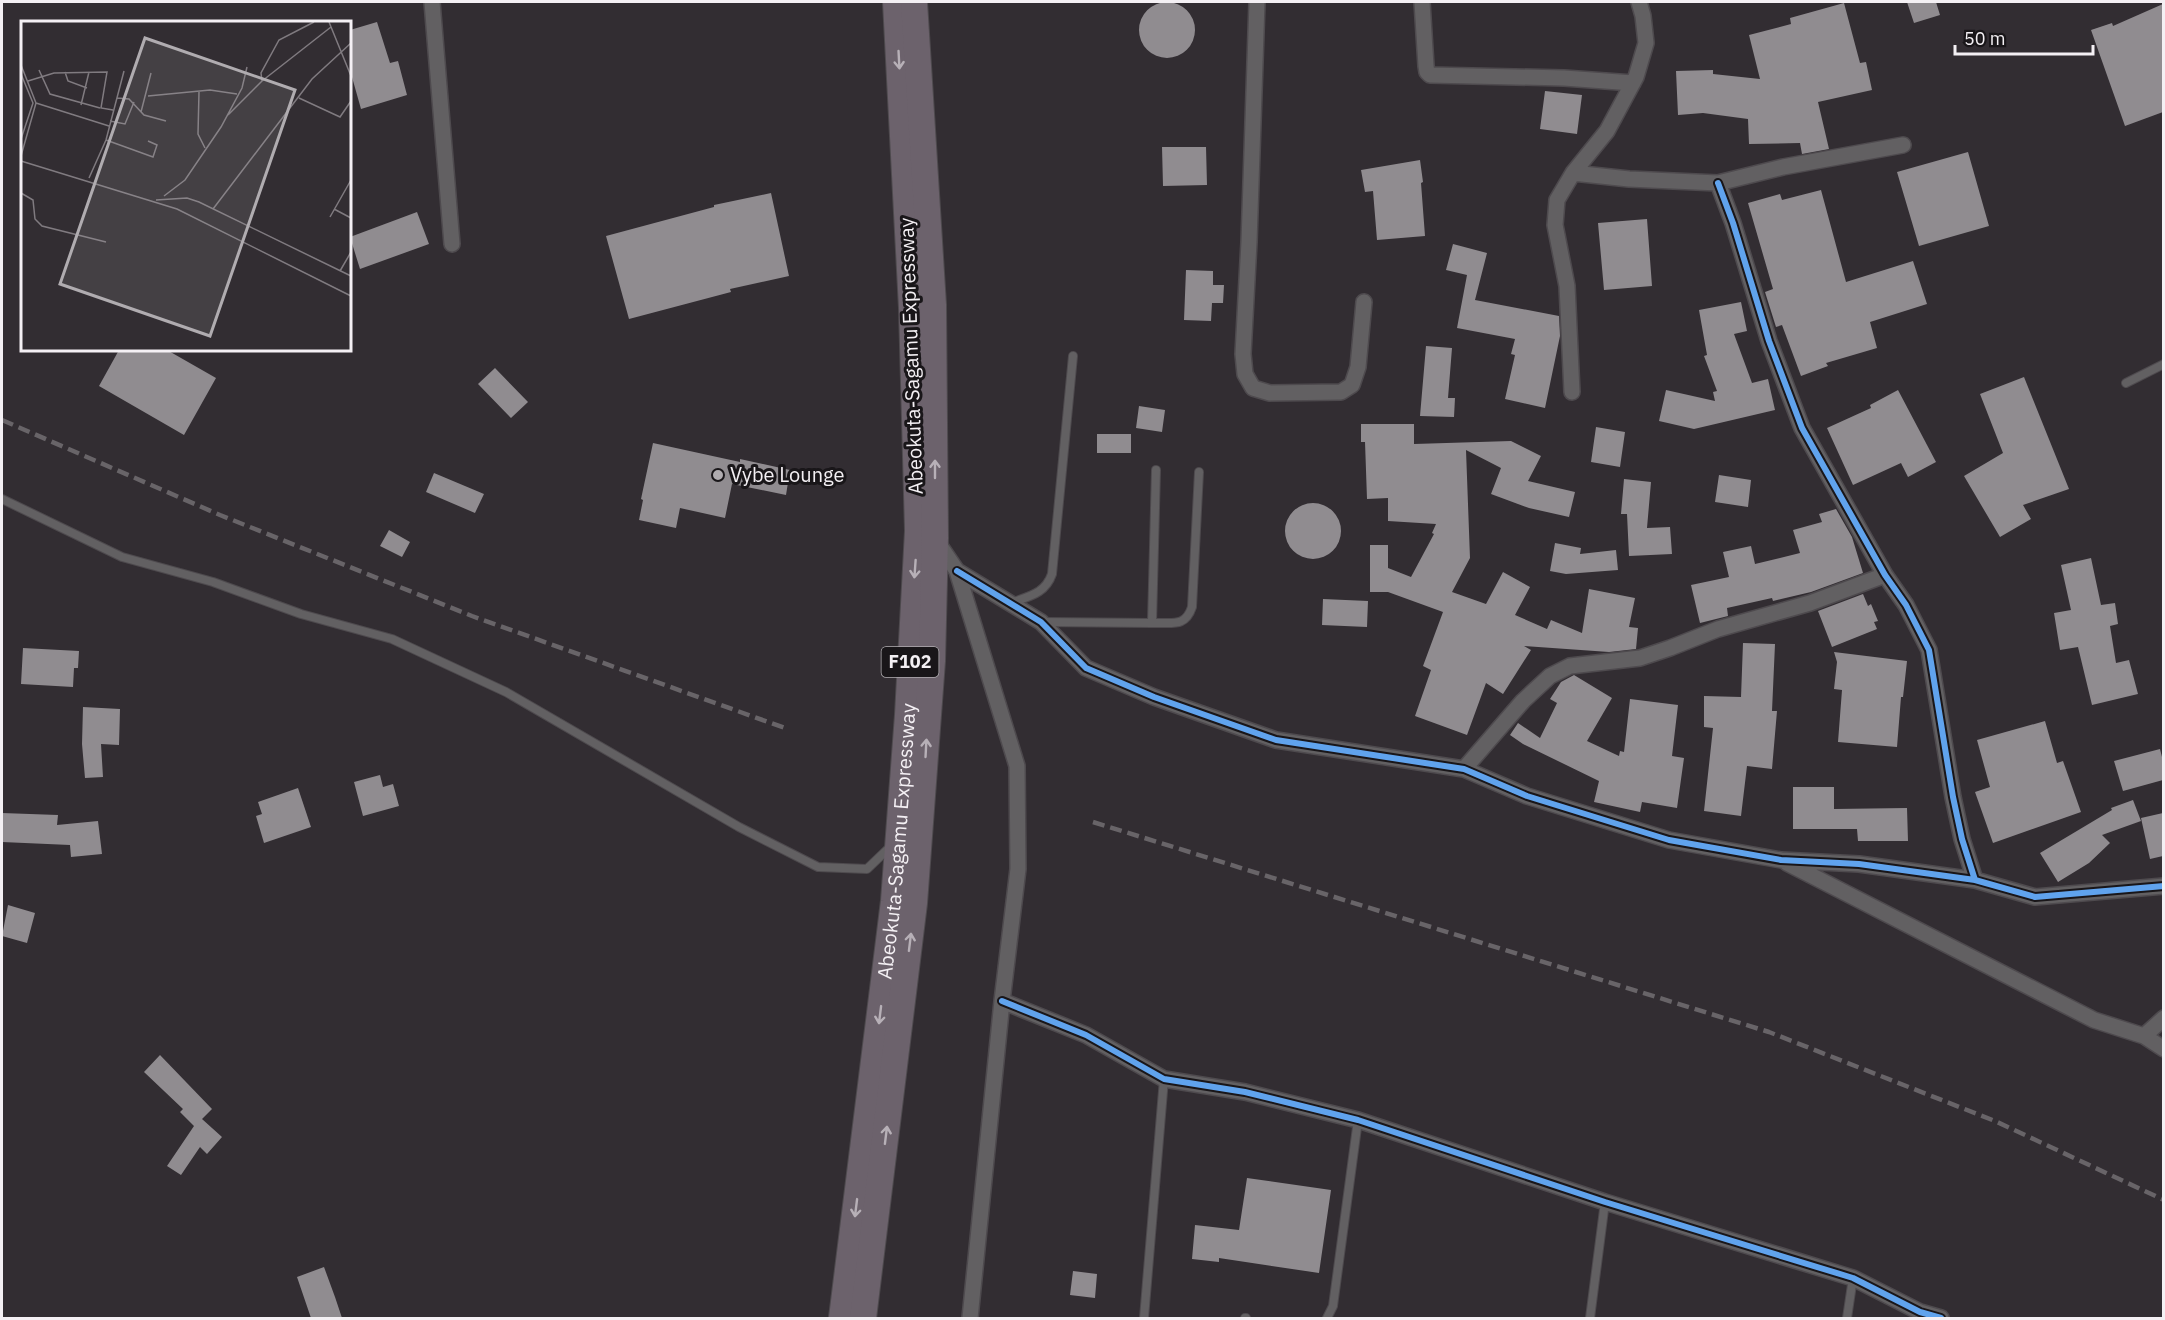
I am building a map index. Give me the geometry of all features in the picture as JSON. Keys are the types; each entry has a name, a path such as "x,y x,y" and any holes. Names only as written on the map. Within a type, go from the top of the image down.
{"highway":[{"name":"Abeokuta-Sagamu Expressway","path":"863,1318 915,903 932,661 896,2"},
{"name":"Abeokuta-Sagamu Expressway","path":"842,1318 894,901 926,534 933,305 914,2"}],"street":[{"path":"432,2 452,243"},
{"path":"1257,2 1243,354 1245,374 1253,388 1270,393 1341,392 1352,386 1358,367 1364,302"},
{"path":"1422,2 1426,66 1430,75 1633,83"},
{"path":"1572,392 1568,286 1556,225 1557,200 1574,173 1607,131 1633,83 1646,43 1639,2"},
{"path":"1574,173 1718,183 1783,167 1903,145"},
{"path":"1718,183 1733,223 1769,341 1802,428 1885,574 1906,605 1929,651 1955,808 1975,880"},
{"path":"926,534 957,571 1041,622 1086,668 1154,697 1275,740 1464,769 1527,796 1669,840 1781,860 1859,864 1975,880 2035,897 2163,886"},
{"path":"957,571 1017,766 1018,869 1002,1001 970,1318"},
{"path":"1464,769 1523,701 1550,676 1570,666 1640,658 1718,629 1810,603 1885,574"},
{"path":"1781,860 2094,1020 2144,1036 2163,1049"},
{"path":"1002,1001 1086,1035 1164,1079 1245,1092 1358,1120 1605,1202 1853,1278 1920,1312 1941,1318"},
{"path":"2144,1036 2163,1018"}],"lane":[{"path":"1011,603 1040,591 1048,585 1053,574 1073,356"},
{"path":"2126,383 2163,364"},
{"path":"1152,622 1156,470"},
{"path":"1041,622 1180,622 1189,617 1192,607 1199,472"},
{"path":"2,499 122,557 213,582 301,614 392,639 506,692 739,827 818,867 867,869 889,849 902,805"},
{"path":"1144,1318 1164,1079"},
{"path":"1327,1318 1334,1306 1358,1120"},
{"path":"1590,1318 1605,1202"},
{"path":"1847,1318 1853,1278"}],"building":[{"path":"1167,2 1178,4 1187,10 1193,19 1195,30 1193,41 1187,50 1178,56 1167,58 1156,56 1147,50 1141,41 1139,30 1141,19 1147,10 1156,4"},
{"path":"1907,2 1936,2 1940,15 1914,23"},
{"path":"1844,3 1860,63 1866,62 1872,90 1818,102 1829,149 1802,154 1800,143 1749,144 1748,119 1703,113 1678,115 1676,71 1713,70 1713,74 1760,79 1749,35 1791,24 1790,18"},
{"path":"2163,4 2163,112 2125,126 2091,30 2112,23 2113,26"},
{"path":"377,22 390,63 398,61 407,95 361,109 351,74 351,30"},
{"path":"1545,91 1582,95 1577,134 1540,129"},
{"path":"1162,147 1206,147 1207,185 1163,186"},
{"path":"1968,152 1989,226 1919,246 1897,172"},
{"path":"1420,160 1425,236 1377,240 1373,191 1365,192 1361,170"},
{"path":"1821,190 1846,282 1913,261 1927,304 1870,322 1877,348 1826,363 1828,366 1801,376 1782,325 1776,327 1765,292 1773,289 1748,203 1780,194 1782,200"},
{"path":"771,193 789,276 730,289 731,292 629,319 606,236 714,207 714,205"},
{"path":"417,212 429,244 360,269 351,237"},
{"path":"1647,219 1652,286 1604,290 1598,223"},
{"path":"1453,244 1487,253 1475,300 1559,316 1560,336 1545,408 1505,399 1515,355 1511,354 1515,339 1457,328 1467,275 1446,270"},
{"path":"1186,270 1213,271 1213,285 1224,285 1223,303 1212,303 1211,321 1184,320"},
{"path":"1741,302 1747,331 1734,334 1752,383 1768,379 1775,410 1694,429 1659,421 1666,390 1715,401 1713,392 1717,391 1704,356 1707,355 1699,310"},
{"path":"1426,346 1452,348 1448,398 1455,398 1454,417 1420,416"},
{"path":"118,351 169,351 216,378 184,435 99,386"},
{"path":"495,368 528,402 511,418 478,384"},
{"path":"2024,377 2069,489 2023,505 2031,519 2000,537 1964,476 2003,453 1980,394"},
{"path":"1898,390 1936,462 1908,477 1901,463 1853,485 1827,428 1871,408 1870,405"},
{"path":"1139,406 1165,410 1162,432 1136,428"},
{"path":"1361,424 1414,424 1414,444 1511,441 1541,456 1528,481 1575,492 1569,517 1529,508 1491,494 1501,468 1466,450 1470,558 1452,592 1486,604 1503,572 1530,587 1515,615 1547,629 1551,620 1582,633 1589,589 1635,598 1629,627 1638,628 1636,649 1609,652 1524,646 1531,650 1503,694 1486,683 1467,735 1415,716 1431,670 1423,666 1443,612 1388,592 1370,592 1370,545 1388,545 1388,568 1411,577 1434,534 1432,533 1436,524 1388,521 1388,498 1367,499 1365,442 1361,442"},
{"path":"1596,427 1625,432 1620,467 1591,462"},
{"path":"1097,434 1131,434 1131,453 1097,453"},
{"path":"653,443 740,462 740,459 790,470 786,495 732,484 725,518 680,508 676,528 639,520"},
{"path":"434,473 484,494 475,513 426,492"},
{"path":"1719,475 1751,480 1748,507 1715,502"},
{"path":"1624,479 1651,482 1647,528 1670,527 1672,554 1629,556 1627,514 1621,514"},
{"path":"1308,503 1318,503 1333,511 1339,520 1341,531 1339,542 1333,551 1318,559 1308,559 1297,554 1290,547 1285,536 1285,526 1290,515 1297,508"},
{"path":"1836,509 1852,537 1863,573 1811,592 1727,608 1728,616 1700,623 1691,585 1729,577 1723,552 1751,546 1755,564 1800,553 1793,530 1822,522 1819,514"},
{"path":"389,530 410,542 402,557 380,546"},
{"path":"1555,543 1581,548 1580,554 1616,550 1618,570 1566,574 1550,571"},
{"path":"2091,558 2101,605 2115,603 2118,624 2110,626 2116,663 2129,660 2138,694 2092,705 2078,647 2060,650 2054,613 2071,610 2061,565"},
{"path":"1863,594 1868,606 1871,604 1878,621 1874,622 1877,629 1832,647 1818,611"},
{"path":"1323,599 1368,601 1367,627 1322,625"},
{"path":"1743,643 1775,644 1772,711 1777,711 1772,769 1747,766 1741,816 1704,811 1713,728 1704,727 1704,696 1741,697"},
{"path":"23,648 79,651 78,668 74,668 73,687 21,684"},
{"path":"1834,652 1907,661 1903,697 1901,697 1897,747 1838,742 1842,690 1834,689 1837,662"},
{"path":"1574,675 1612,698 1587,741 1619,756 1620,751 1624,752 1630,699 1678,705 1672,756 1684,758 1677,808 1642,802 1640,812 1594,802 1599,781 1523,744 1510,735 1518,723 1540,738 1557,703 1550,699 1561,682"},
{"path":"83,707 120,709 119,745 101,744 103,777 85,778 82,744"},
{"path":"2045,721 2057,763 2063,761 2081,812 1993,843 1975,792 1990,787 1977,740"},
{"path":"2160,749 2163,761 2163,780 2123,791 2114,761"},
{"path":"380,775 383,787 393,784 399,806 363,816 354,782"},
{"path":"1793,787 1834,787 1834,809 1907,808 1908,841 1858,841 1857,829 1793,829"},
{"path":"298,788 311,827 264,843 256,816 262,814 258,802"},
{"path":"2133,800 2141,821 2102,835 2110,843 2089,863 2058,882 2040,853 2112,810 2111,808"},
{"path":"2,813 58,815 57,825 98,821 102,854 71,857 70,845 2,842"},
{"path":"2163,813 2163,856 2150,859 2141,818"},
{"path":"8,905 35,913 27,943 2,936"},
{"path":"160,1055 212,1109 202,1119 222,1137 207,1154 200,1147 181,1175 167,1166 194,1126 180,1112 183,1109 144,1072"},
{"path":"1247,1178 1331,1190 1319,1273 1219,1258 1219,1262 1192,1259 1195,1225 1239,1230"},
{"path":"324,1267 342,1318 311,1318 297,1277"},
{"path":"1073,1271 1097,1274 1095,1298 1070,1295"}],"railway":[{"path":"2,420 220,515 472,616 785,728"},
{"path":"1093,822 1769,1032 1995,1121 2164,1200"}],"cycle path":[{"path":"1718,183 1733,223 1769,341 1802,428 1885,575 1906,605 1929,650 1953,797 1962,839 1975,880"},
{"path":"957,571 1041,622 1086,668 1154,697 1276,740 1464,769 1527,796 1669,840 1781,860 1859,864 1975,880 2035,897 2164,886"},
{"path":"1002,1001 1086,1035 1164,1079 1245,1092 1358,1120 1605,1202 1853,1278 1920,1312 1941,1318"}],"place":[{"name":"Vybe Lounge","path":"718,475"}]}
